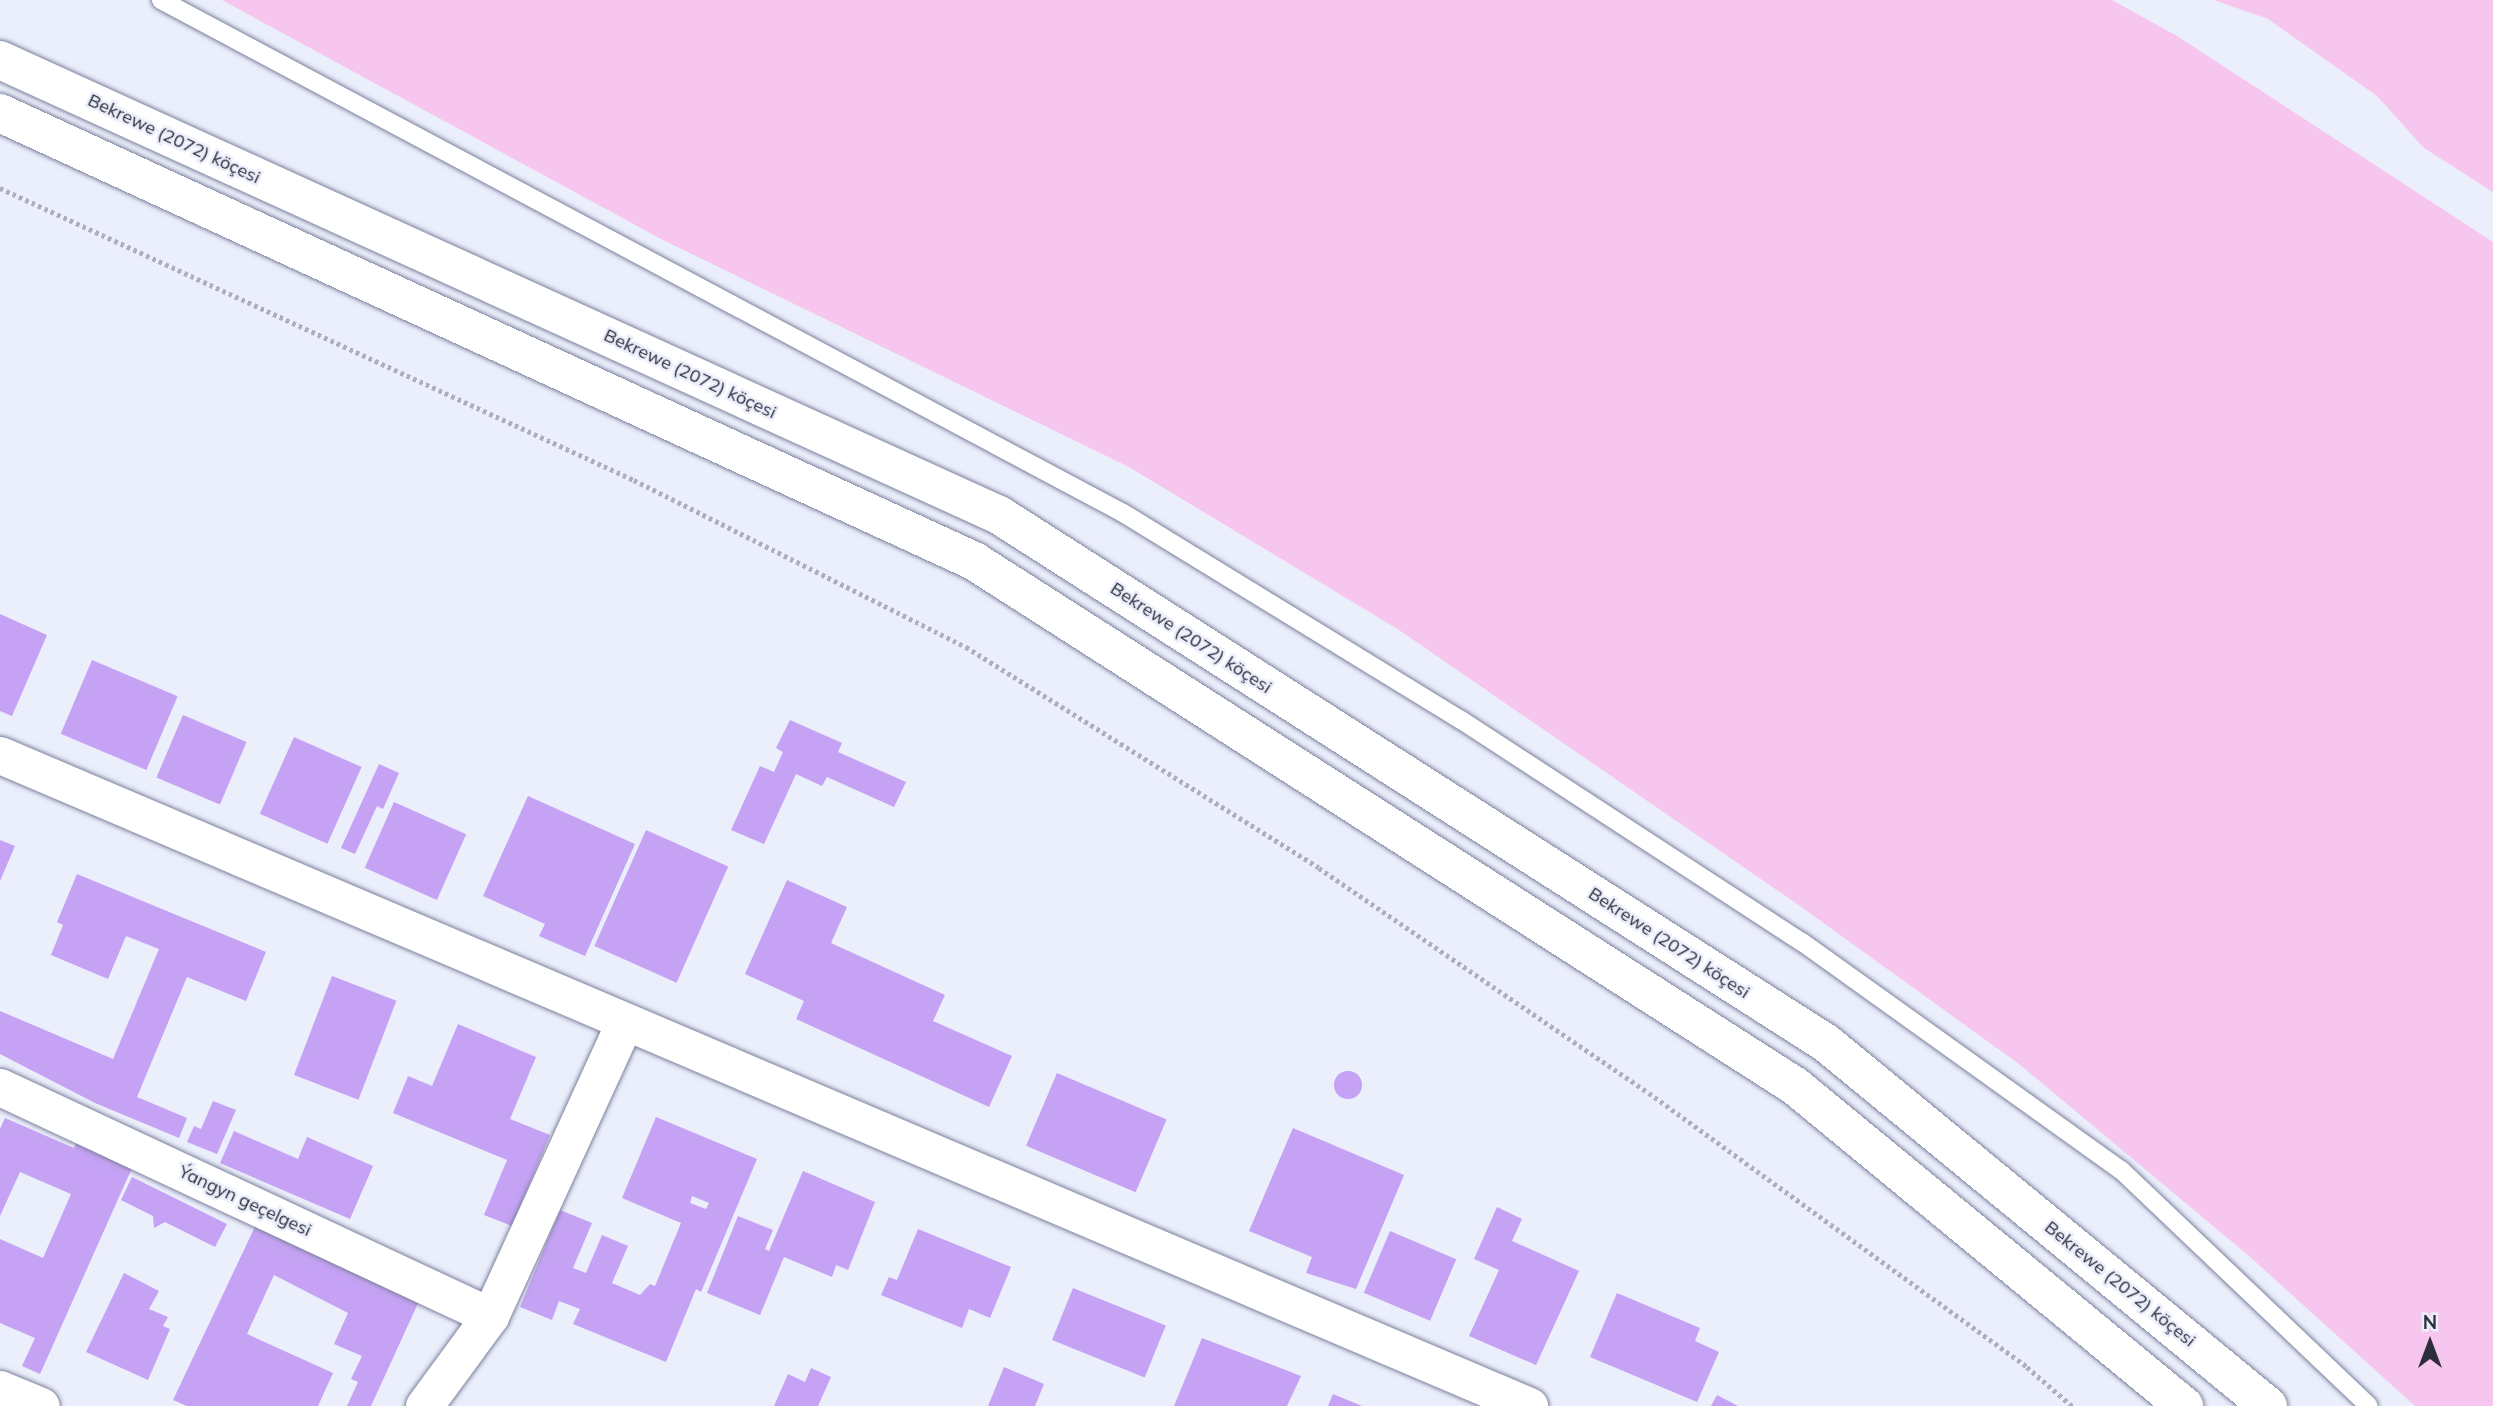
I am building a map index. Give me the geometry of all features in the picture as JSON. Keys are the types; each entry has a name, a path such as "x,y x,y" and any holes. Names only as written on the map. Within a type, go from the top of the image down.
{"main road":[{"name":"Bekrewe (2072) köçesi","path":"0,60 999,515 1826,1044 2268,1406"},
{"path":"0,113 974,561 1795,1086 2185,1406"}],"street":[{"path":"0,755 624,1023 1529,1406"},
{"path":"424,1406 491,1316 624,1023"},
{"name":"Ýangyn geçelgesi","path":"0,1087 491,1316"},
{"path":"0,1389 41,1406"}],"lane":[{"path":"162,0 1123,513 1461,720 1802,942 2121,1170 2369,1406"}],"path":[{"path":"0,188 634,480 966,647 1318,868 1649,1093 2027,1367 2072,1406"}],"shaded area":[{"path":"222,0 2112,0 2177,36 2493,242 2493,1406 2415,1406 2249,1256 2019,1064 1800,906 1399,630 1129,467 661,239"},
{"path":"2214,0 2493,0 2493,192 2424,148 2377,96 2268,19"}],"building":[{"path":"0,614 47,635 12,716 0,711"},
{"path":"92,660 178,696 146,770 61,734"},
{"path":"183,715 247,742 220,805 156,778"},
{"path":"790,720 842,743 838,752 906,782 894,807 827,777 822,786 796,774 764,844 731,830 760,766 774,772 783,752 776,748"},
{"path":"294,737 362,767 327,844 260,814"},
{"path":"379,764 399,773 383,809 377,806 355,854 341,848"},
{"path":"528,796 635,844 585,956 539,936 545,924 483,896"},
{"path":"394,802 466,834 437,900 365,868"},
{"path":"646,830 728,867 677,983 594,946"},
{"path":"0,840 15,846 0,881"},
{"path":"77,874 266,952 246,1001 187,977 137,1097 187,1118 179,1138 95,1103 0,1054 0,1011 113,1059 159,949 126,936 108,979 51,955 63,925 57,922"},
{"path":"787,880 847,907 831,943 945,995 933,1021 1012,1056 989,1107 796,1019 804,1001 745,974"},
{"path":"332,976 396,1001 358,1100 294,1075"},
{"path":"458,1024 536,1057 510,1119 550,1135 512,1226 484,1215 507,1160 393,1113 408,1076 432,1086"},
{"path":"1348,1071 1358,1075 1362,1085 1358,1095 1348,1099 1338,1095 1334,1085 1338,1075"},
{"path":"1057,1073 1167,1119 1136,1192 1026,1146"},
{"path":"213,1101 236,1110 217,1154 187,1142 194,1126 201,1129"},
{"path":"656,1117 757,1159 701,1292 696,1289 666,1362 573,1324 580,1309 559,1301 552,1320 520,1307 560,1210 592,1223 573,1268 586,1273 602,1235 628,1246 612,1283 640,1295 650,1284 655,1286 681,1223 622,1198","holes":["692,1196 709,1203 706,1209 690,1203"]},
{"path":"5,1118 74,1148 80,1134 136,1159 40,1374 22,1366 35,1338 0,1323 0,1239 43,1258 71,1194 20,1172 0,1216 0,1129"},
{"path":"1293,1128 1404,1175 1356,1289 1306,1273 1312,1257 1249,1231"},
{"path":"234,1131 298,1159 307,1137 373,1166 350,1219 220,1163"},
{"path":"803,1171 875,1202 848,1270 836,1265 832,1277 784,1257 760,1315 707,1293 738,1216 773,1230 765,1249 769,1251"},
{"path":"132,1177 227,1224 215,1247 165,1222 154,1228 153,1216 121,1200"},
{"path":"1497,1207 1522,1219 1512,1241 1579,1271 1536,1365 1469,1336 1499,1270 1474,1259"},
{"path":"260,1216 420,1299 371,1406 347,1406 358,1382 351,1379 362,1356 334,1344 348,1313 274,1275 247,1334 333,1373 318,1406 187,1406 173,1400"},
{"path":"918,1229 1011,1267 990,1318 969,1309 962,1328 881,1295 889,1277 897,1280"},
{"path":"1390,1231 1456,1259 1430,1321 1364,1293"},
{"path":"124,1273 159,1291 149,1309 168,1317 163,1326 170,1329 148,1380 86,1352"},
{"path":"1073,1288 1166,1325 1145,1377 1052,1340"},
{"path":"1617,1293 1700,1328 1695,1341 1719,1352 1697,1402 1590,1357"},
{"path":"1202,1338 1301,1376 1287,1406 1174,1406"},
{"path":"1004,1367 1044,1384 1035,1406 988,1406"},
{"path":"811,1368 831,1377 818,1406 774,1406 788,1374 805,1382"},
{"path":"1333,1394 1362,1406 1328,1406"},
{"path":"1717,1395 1738,1406 1711,1406"}]}
